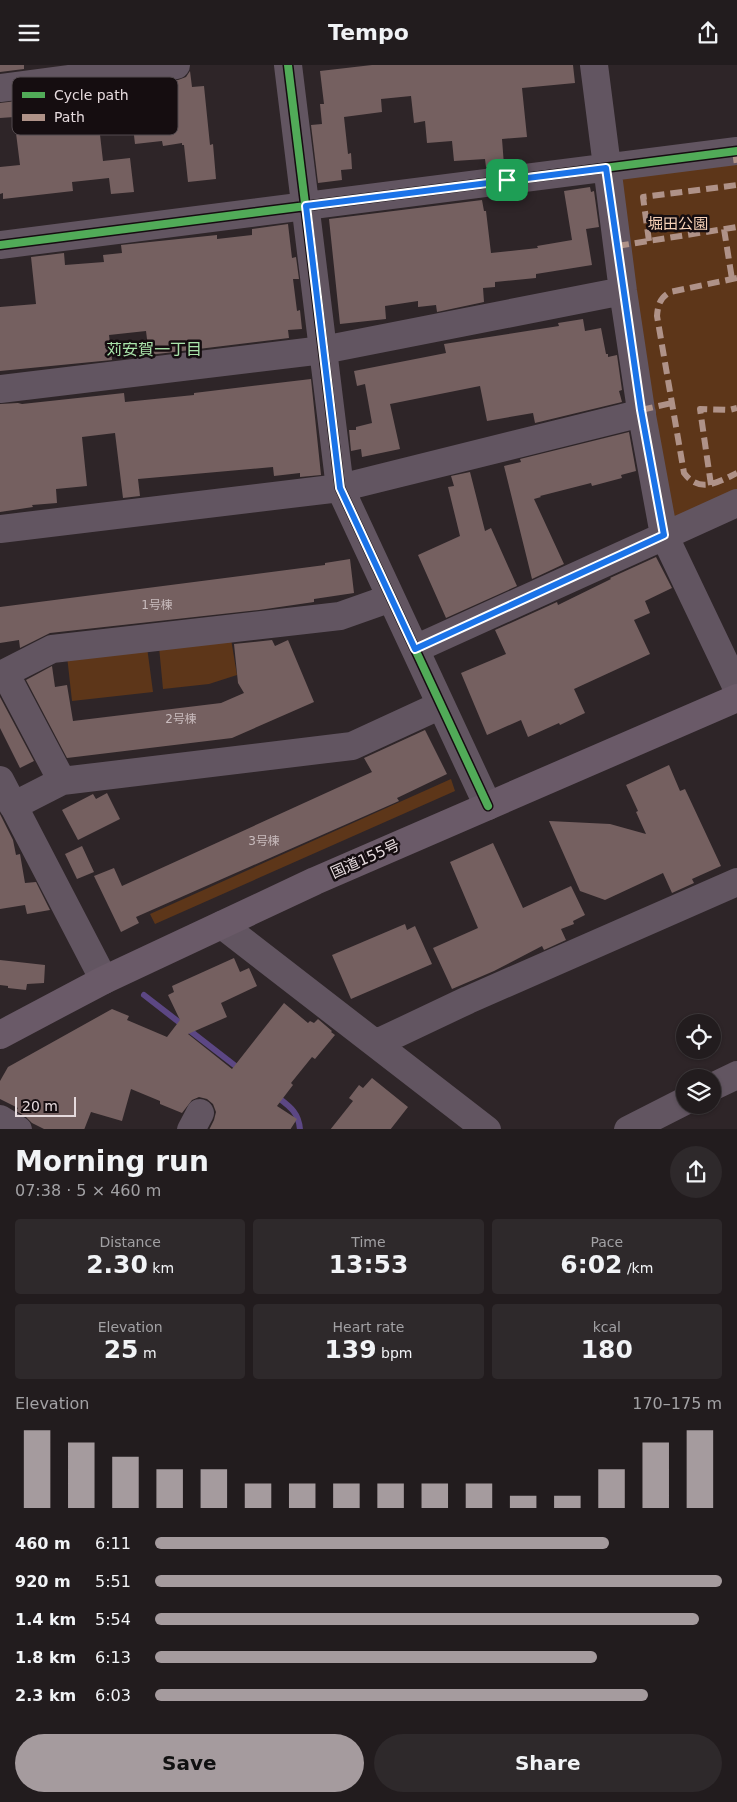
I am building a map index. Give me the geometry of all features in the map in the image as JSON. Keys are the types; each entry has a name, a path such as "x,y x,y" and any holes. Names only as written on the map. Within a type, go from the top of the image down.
{"highway":[{"name":"国道155号","path":"0,1035 104,980 315,881 737,698"}],"street":[{"path":"84,77 176,65"},
{"path":"288,65 340,488 488,806"},
{"path":"594,65 623,291 664,535 737,687"},
{"path":"0,245 737,151"},
{"path":"0,389 323,350 623,291"},
{"path":"0,529 340,488 642,413"},
{"path":"415,649 737,503"},
{"path":"62,781 2,673 52,649 340,615 391,598"},
{"path":"14,806 62,781 352,747 441,705"},
{"path":"0,780 104,980"},
{"path":"377,1043 468,1000 737,883"},
{"path":"222,925 487,1129"},
{"path":"721,1083 737,1075"},
{"path":"628,1129 676,1105"},
{"path":"0,1119 18,1129"}],"green space":[{"name":"堀田公園","path":"737,155 737,499 667,532 609,170"},
{"path":"231,639 237,675 209,684 163,689 159,647"},
{"path":"147,647 153,692 72,701 67,656"},
{"path":"451,779 455,791 155,924 150,914"}],"building":[{"path":"0,65 24,65 24,69 0,72"},
{"path":"372,65 573,65 575,83 522,88 527,137 502,139 504,165 486,167 485,159 454,161 452,141 427,143 425,121 414,123 411,96 381,99 382,112 344,117 348,154 351,153 352,169 341,170 342,180 318,183 311,125 322,124 320,104 324,104 320,71"},
{"path":"190,71 192,87 204,86 210,145 213,144 216,179 188,182 184,145 182,143 163,146 162,141 135,144 134,135 178,135 178,80 186,77"},
{"path":"12,102 12,117 0,118 0,103"},
{"path":"16,135 100,135 103,161 130,158 134,192 111,194 109,178 72,182 73,191 3,199 3,193 0,194 0,167 20,165"},
{"path":"590,187 591,192 594,191 599,227 586,229 592,265 536,274 536,278 495,282 495,287 483,288 484,302 437,312 436,305 418,307 418,301 385,306 386,319 340,324 329,219 482,200 484,211 486,211 491,253 538,248 537,246 572,240 564,191"},
{"path":"288,224 292,258 296,257 299,279 293,279 297,311 300,310 302,329 288,330 289,338 149,355 146,331 109,335 112,360 0,371 0,307 36,304 31,257 64,253 65,265 104,262 103,255 122,253 121,245 217,235 217,239 252,235 252,229"},
{"path":"583,319 585,331 601,328 608,357 617,355 622,390 619,391 622,402 535,423 533,413 487,421 480,386 390,404 400,449 362,457 361,449 351,451 349,430 356,430 356,427 372,423 365,384 357,386 354,371 446,353 444,344 559,326 558,323"},
{"path":"311,379 321,475 300,477 300,473 274,476 273,467 138,479 140,496 123,498 115,433 82,437 87,486 56,489 57,503 32,505 33,507 0,512 0,404 22,404 124,393 125,402 194,395 194,393"},
{"path":"629,432 636,471 621,475 622,478 592,486 591,483 534,499 564,564 532,579 504,466 521,462 520,459"},
{"path":"470,472 485,531 491,528 517,586 446,618 418,555 460,536 448,487 454,486 451,476"},
{"path":"656,557 672,588 645,601 650,613 634,620 650,654 574,689 585,713 528,737 521,720 487,735 461,673 506,654 495,630 557,602 558,605"},
{"path":"350,559 354,593 314,599 314,602 259,610 50,633 20,648 19,640 0,643 0,607 325,565 325,563"},
{"path":"272,640 275,646 288,640 314,702 232,738 67,758 26,680 52,666 55,687 67,685 73,721 221,703 244,693 238,683 234,644"},
{"path":"0,697 34,761 20,768 0,728"},
{"path":"425,730 447,774 397,798 399,801 136,917 139,923 121,932 94,876 114,868 122,886 372,772 364,758"},
{"path":"669,765 680,791 685,789 721,866 692,879 694,883 672,893 663,873 605,900 580,891 549,821 610,824 646,834 626,785"},
{"path":"107,793 120,819 78,840 62,810 93,794 96,799"},
{"path":"0,814 13,840 16,855 20,854 25,883 36,882 50,910 27,914 25,905 0,909"},
{"path":"493,843 523,908 571,886 585,915 573,921 574,924 561,929 566,940 544,950 542,946 494,971 452,989 433,948 478,928 450,862"},
{"path":"82,846 94,872 77,879 65,854"},
{"path":"405,924 407,930 415,926 432,964 351,999 332,955"},
{"path":"234,958 240,972 249,968 257,986 221,1003 227,1017 188,1034 232,1069 284,1003 308,1023 310,1021 314,1023 318,1019 332,1031 335,1035 315,1059 312,1057 291,1083 293,1085 277,1106 297,1119 291,1129 210,1129 216,1112 213,1104 207,1099 199,1097 192,1100 182,1113 131,1089 122,1121 91,1112 84,1129 44,1129 16,1111 18,1108 0,1099 0,1081 8,1067 112,1009 129,1016 127,1020 167,1037 180,1020 168,995 174,992 172,986"},
{"path":"0,960 45,965 44,983 27,984 26,990 0,985"},
{"path":"372,1078 408,1107 391,1129 331,1129 353,1101 349,1098 359,1085 363,1088"}],"waterway":[{"path":"144,995 242,1071"},
{"path":"276,1096 289,1106 295,1114 300,1129"}],"marked path":[{"path":"735,151 737,165"},
{"path":"649,241 643,197 737,185"},
{"path":"617,246 737,227"},
{"path":"724,229 732,279"},
{"path":"737,278 670,292 660,302 657,316 684,473 696,483 703,485 737,473"},
{"path":"641,410 672,403"},
{"path":"711,485 700,409 729,410 737,408"}],"cycle path":[{"path":"288,65 340,488 488,806"},
{"path":"0,245 737,151"}],"district":[{"name":"苅安賀一丁目","path":"154,349"}],"route":[{"path":"606,168 641,410 664,535 415,649 340,488 306,206 507,180 606,168"}]}
